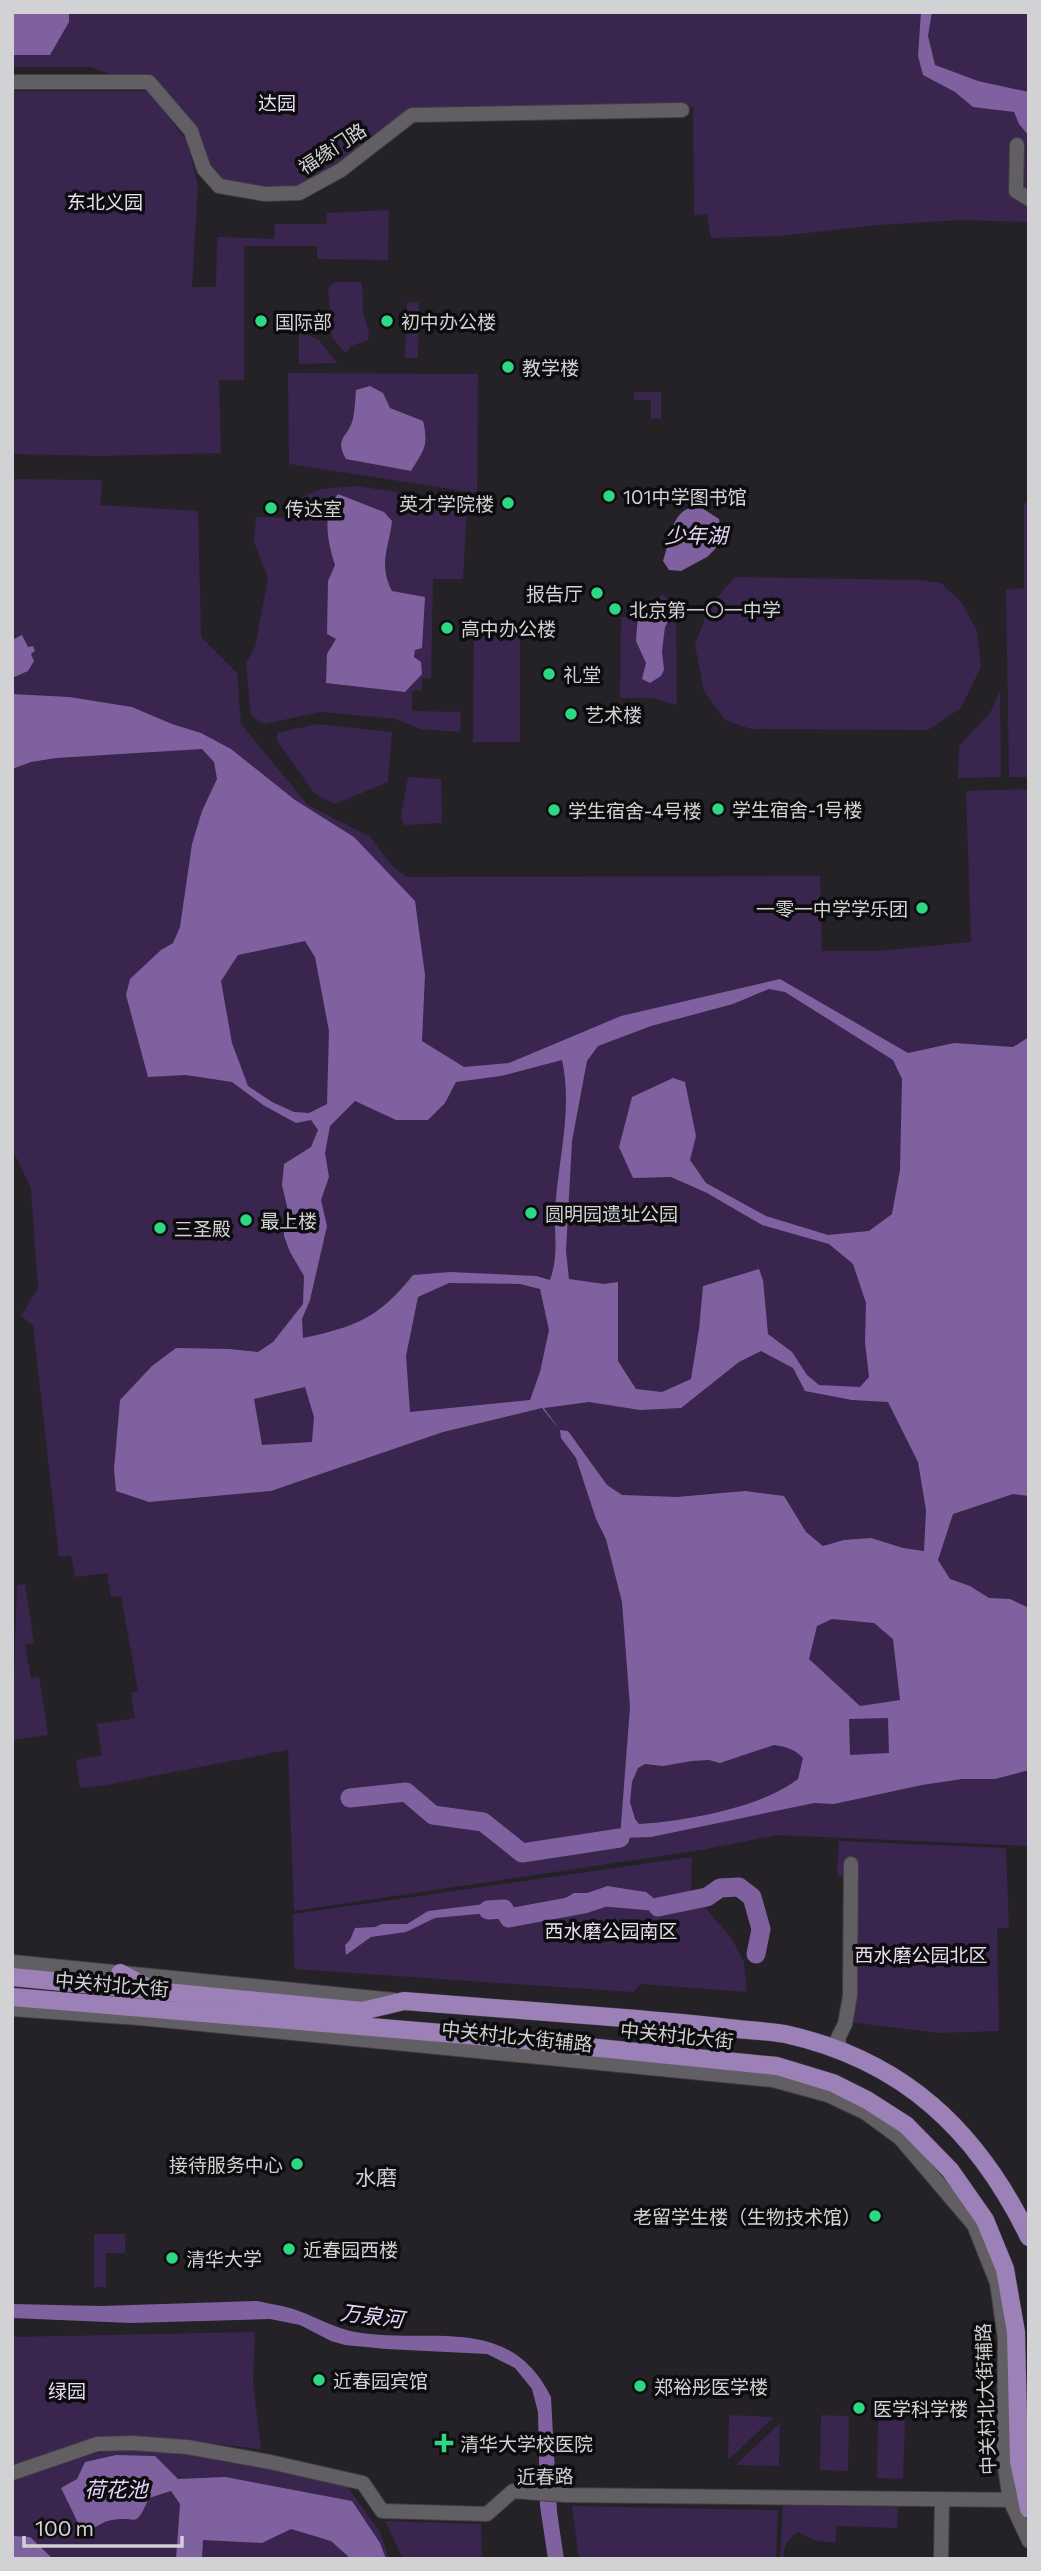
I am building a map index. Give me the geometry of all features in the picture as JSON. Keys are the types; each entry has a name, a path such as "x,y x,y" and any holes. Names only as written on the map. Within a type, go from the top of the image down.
{"main road":[{"path":"120,1973 154,1991"},
{"name":"中关村北大街","path":"12,1978 362,2011 404,2001 784,2034 840,2050 907,2084 939,2111 976,2149 1012,2202 1029,2237"},
{"name":"中关村北大街","path":"12,1997 462,2035 777,2066 833,2083 867,2100 906,2126 950,2170 985,2220 1005,2269 1016,2332 1021,2503"}],"street":[{"name":"福缘门路","path":"12,82 149,82 191,131 204,169 219,186 265,194 299,192 341,170 412,115 682,110"},
{"path":"1017,145 1016,191 1029,199"},
{"path":"840,2050 838,2038 845,2024 850,1996 851,1864"},
{"path":"12,1962 404,2001"},
{"name":"中关村北大街辅路","path":"12,2009 154,2020 773,2080 828,2095 866,2113 900,2138 974,2225 997,2283 1005,2339 1004,2461 1021,2503 1029,2541"},
{"name":"近春路","path":"12,2473 97,2444 146,2443 187,2447 270,2462 363,2483 382,2511 487,2514 513,2491 532,2494 1021,2503"},
{"path":"941,2559 942,2500"}],"green space":[{"name":"达园","path":"12,12 1029,12 1029,222 961,220 878,225 780,236 711,238 707,214 694,215 693,107 412,115 299,193 218,186 191,131 149,82 130,82 91,67 12,67"},
{"name":"东北义园","path":"12,91 149,91 187,142 198,185 192,287 216,287 217,237 274,239 275,224 326,224 327,213 389,210 388,260 317,259 317,246 244,246 244,380 219,380 221,453 101,456 12,454"},
{"path":"335,282 361,282 362,286 368,340 351,346 347,352 344,352 332,337 328,288"},
{"path":"407,302 419,303 418,358 405,358"},
{"path":"299,332 318,339 337,363 299,364"},
{"path":"288,373 478,374 477,493 289,464"},
{"path":"634,392 661,392 661,419 651,419 651,400 634,400"},
{"name":"圆明园遗址公园","path":"12,479 102,480 100,505 198,511 201,637 237,673 241,724 308,805 370,837 394,868 407,877 820,876 822,951 878,951 971,942 966,791 1029,789 1029,1846 777,1835 701,1850 294,1911 288,1750 80,1788 76,1760 102,1755 97,1724 135,1718 131,1693 138,1691 121,1596 111,1597 107,1573 75,1577 71,1555 59,1557 33,1325 21,1316 38,1288 31,1188 12,1149"},
{"path":"357,486 467,503 463,579 433,579 431,678 422,678 422,690 412,691 412,711 461,712 460,732 421,729 396,719 321,712 264,724 251,715 246,663 255,647 268,578 254,542 256,517 297,518 298,499 321,489"},
{"path":"1024,503 1029,503 1029,777 1009,777 1006,590 1024,588"},
{"path":"735,577 919,580 941,583 962,603 977,631 981,667 961,708 928,730 751,729 725,720 704,691 695,645 709,607"},
{"path":"663,594 676,610 677,705 651,698 620,698 621,617 628,617"},
{"path":"474,628 520,628 520,742 473,742"},
{"path":"1000,691 1001,777 958,778 959,746 990,713"},
{"path":"317,724 392,732 388,782 335,804 315,794 277,741 277,733"},
{"path":"408,777 441,779 442,823 404,825 401,815"},
{"path":"25,1584 34,1643 25,1645 31,1678 39,1677 48,1735 12,1740 17,1585"},
{"name":"西水磨公园北区","path":"839,1841 1006,1848 1009,1928 997,1928 999,2031 939,2033 840,2021 850,1877 837,1875"},
{"name":"西水磨公园南区","path":"692,1857 691,1891 732,1939 744,1962 747,1992 641,1984 633,1992 294,1969 293,1914"},
{"path":"94,2234 125,2234 125,2253 106,2253 106,2287 94,2287"},
{"name":"绿园","path":"255,2332 253,2383 261,2449 166,2438 12,2465 12,2337"},
{"path":"729,2415 774,2417 728,2460"},
{"path":"821,2415 849,2416 848,2471 820,2470"},
{"path":"878,2417 905,2418 903,2479 877,2478"},
{"path":"780,2423 779,2466 736,2465"},
{"path":"133,2446 269,2468 346,2485 380,2532 389,2559 12,2559 12,2476 62,2460"},
{"path":"783,2505 898,2507 897,2528 837,2526 835,2543 813,2540 798,2532 786,2545 784,2556 787,2559 780,2559"},
{"path":"572,2506 778,2510 776,2559 579,2559"},
{"path":"385,2521 481,2524 482,2559 403,2559"}],"water":[{"path":"12,12 69,12 69,22 50,55 12,55"},
{"path":"921,12 932,12 928,36 935,65 978,81 1029,92 1029,136 1019,124 1014,112 973,107 955,92 923,75 918,56"},
{"path":"370,386 383,393 390,408 423,421 424,448 411,471 346,459 341,446 353,419 356,390"},
{"path":"338,494 384,512 392,521 385,564 392,591 425,597 422,648 415,650 414,657 421,662 422,674 405,692 326,683 327,654 336,639 327,634 328,581 335,565 328,538 328,519 329,510"},
{"name":"少年湖","path":"699,506 719,519 719,545 707,557 681,571 669,570 663,561 673,526 682,512"},
{"path":"655,603 664,604 672,614 665,627 662,651 664,670 661,676 650,683 642,679 646,663 636,641 638,615"},
{"path":"22,635 28,647 33,646 35,651 31,654 34,661 28,671 12,678 12,640"},
{"path":"12,694 69,697 132,707 201,733 231,749 295,800 354,837 415,901 425,975 422,1041 464,1067 509,1063 621,1016 780,979 908,1053 954,1043 1013,1047 1029,1037 1029,1496 1013,1494 953,1514 938,1560 950,1579 970,1586 989,1598 1010,1599 1029,1608 1029,1770 995,1779 962,1779 922,1785 834,1804 814,1803 651,1837 620,1838 630,1707 622,1602 606,1539 596,1519 576,1458 561,1438 560,1430 542,1408 443,1432 271,1491 149,1502 116,1491 114,1469 120,1400 152,1366 176,1348 258,1352 273,1342 303,1304 304,1276 284,1236 289,1215 282,1185 284,1164 311,1147 318,1130 311,1120 296,1123 263,1105 232,1082 186,1075 148,1077 126,995 130,979 161,950 173,943 180,927 192,844 202,811 217,779 214,762 202,749 56,758 31,762 12,769","holes":["305,941 315,957 329,1031 327,1104 309,1113 294,1112 272,1102 248,1086 232,1043 221,981 238,955","769,989 785,992 893,1060 902,1079 900,1170 892,1214 869,1231 828,1235 766,1216 706,1183 690,1160 696,1136 685,1082 673,1078 632,1097 619,1147 633,1178 671,1177 707,1193 762,1225 829,1244 853,1264 866,1303 865,1342 869,1377 860,1387 819,1385 807,1375 792,1352 768,1334 763,1280 759,1269 703,1286 691,1379 662,1392 636,1389 618,1361 618,1282 604,1284 569,1279 566,1251 572,1141 587,1061 598,1046 651,1026 733,1004","562,1060 566,1098 555,1211 555,1254 550,1280 536,1276 450,1272 413,1275 389,1301 365,1318 337,1330 303,1338 302,1319 310,1300 327,1226 321,1200 329,1177 325,1153 330,1126 355,1101 396,1120 428,1120 445,1103 456,1082 501,1076","449,1283 520,1284 540,1289 549,1330 540,1372 530,1400 410,1412 406,1356 418,1297","761,1351 793,1368 805,1391 852,1400 888,1402 918,1462 926,1510 924,1551 871,1538 844,1540 823,1546 806,1532 784,1496 745,1491 677,1497 622,1495 607,1485 568,1431 560,1430 544,1408 589,1402 640,1410 681,1408 739,1362","305,1387 314,1417 312,1442 262,1445 254,1399","832,1619 874,1623 893,1639 900,1700 860,1706 809,1659 817,1626","888,1718 889,1753 850,1755 849,1719","774,1745 797,1752 803,1758 798,1779 764,1798 700,1816 639,1824 630,1802 632,1782 638,1768 645,1764 663,1766 709,1760 720,1763"]},
{"path":"607,1886 646,1892 656,1900 681,1900 683,1905 656,1911 577,1904 566,1911 506,1918 499,1912 435,1918 406,1932 371,1937 346,1955 345,1945 355,1928 407,1924 428,1911 501,1902 515,1911 548,1907 574,1893 593,1893"},
{"path":"257,2301 294,2309 355,2332 466,2338 491,2343 513,2353 534,2370 551,2397 557,2512 564,2559 548,2559 540,2506 538,2412 532,2389 515,2368 487,2354 345,2345 300,2325 270,2319 131,2323 12,2318 12,2304 100,2306"},
{"name":"荷花池","path":"116,2455 155,2456 178,2479 225,2477 352,2501 380,2543 386,2559 351,2559 331,2541 291,2529 262,2543 203,2540 202,2559 176,2559 180,2504 171,2491 149,2498 141,2515 135,2520 112,2520 81,2529 61,2488 77,2479 85,2462"},
{"path":"12,2536 30,2537 53,2559 12,2559"}],"waterway":[{"path":"350,1798 406,1792 433,1815 483,1822 522,1853 620,1838"},
{"path":"658,1907 707,1897 720,1888 739,1887 752,1897 761,1929 756,1954"},
{"path":"488,1910 504,1909 509,1918 584,1904 608,1896"}],"place":[{"name":"国际部","path":"261,321"},
{"name":"初中办公楼","path":"387,321"},
{"name":"教学楼","path":"508,367"},
{"name":"101中学图书馆","path":"609,496"},
{"name":"英才学院楼","path":"508,503"},
{"name":"传达室","path":"271,508"},
{"name":"报告厅","path":"597,593"},
{"name":"北京第一〇一中学","path":"615,609"},
{"name":"高中办公楼","path":"447,628"},
{"name":"礼堂","path":"549,674"},
{"name":"艺术楼","path":"571,714"},
{"name":"学生宿舍-1号楼","path":"718,809"},
{"name":"学生宿舍-4号楼","path":"554,810"},
{"name":"一零一中学学乐团","path":"922,908"},
{"name":"圆明园遗址公园","path":"531,1213"},
{"name":"最上楼","path":"246,1220"},
{"name":"三圣殿","path":"160,1228"},
{"name":"接待服务中心","path":"297,2164"},
{"name":"老留学生楼（生物技术馆）","path":"875,2216"},
{"name":"近春园西楼","path":"289,2249"},
{"name":"清华大学","path":"172,2258"},
{"name":"近春园宾馆","path":"319,2380"},
{"name":"郑裕彤医学楼","path":"640,2386"},
{"name":"医学科学楼","path":"859,2408"},
{"name":"清华大学校医院","path":"444,2443"}],"district":[{"name":"水磨","path":"376,2176"}],"water label":[{"name":"万泉河","path":"372,2315"}]}
